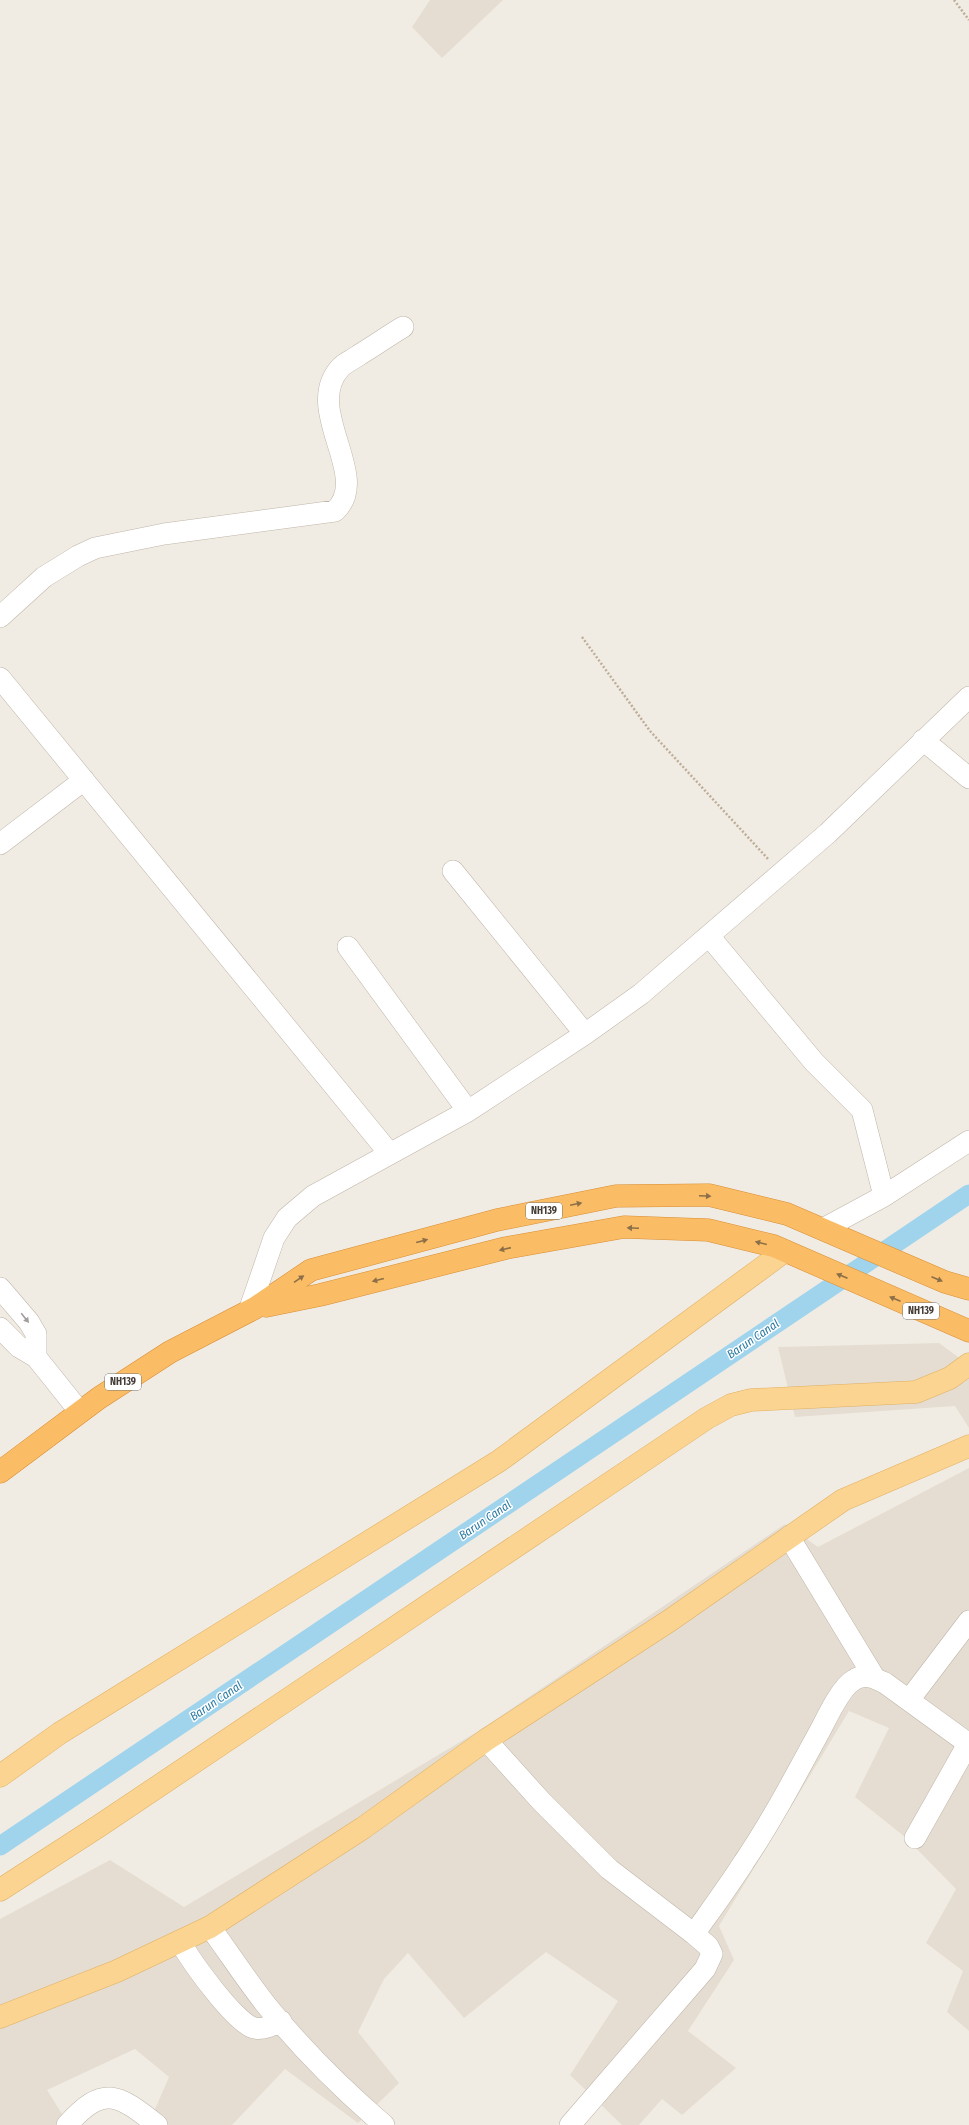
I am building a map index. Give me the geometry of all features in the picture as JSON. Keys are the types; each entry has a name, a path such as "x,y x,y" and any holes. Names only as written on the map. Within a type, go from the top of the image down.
{"highway":[{"name":"NH139","path":"0,1472 80,1412 170,1352 252,1310 311,1270 498,1220 616,1196 709,1195 787,1214 906,1266 945,1282 969,1289"},
{"name":"NH139","path":"252,1310 320,1295 506,1248 624,1227 708,1230 774,1246 969,1332"}],"main road":[{"path":"0,1776 60,1733 499,1461 785,1252"},
{"path":"0,1890 99,1826 707,1418 731,1405 751,1400 916,1392 950,1378 969,1364"},
{"path":"0,2017 117,1971 210,1927 363,1828 486,1740 669,1621 843,1500 969,1446"}],"street":[{"path":"0,617 44,577 78,556 95,548 164,534 335,511 343,504 346,485 328,408 328,392 332,381 342,366 403,327"},
{"path":"0,678 390,1154"},
{"path":"252,1310 274,1238 287,1218 313,1196 468,1111 585,1034 641,994 828,833 969,697"},
{"path":"923,740 969,778"},
{"path":"0,844 84,780"},
{"path":"453,871 585,1034"},
{"path":"709,936 814,1062 862,1110 884,1196"},
{"path":"348,947 468,1111"},
{"path":"824,1229 884,1196 969,1141"},
{"path":"0,1288 29,1322 36,1334 36,1357"},
{"path":"0,1328 19,1347 36,1357 80,1412"},
{"path":"789,1537 874,1677 909,1700 968,1744 915,1838"},
{"path":"909,1700 969,1621"},
{"path":"694,1934 757,1841 845,1688 853,1680 864,1676 874,1677"},
{"path":"486,1740 541,1801 609,1869 694,1934 708,1946 712,1954 705,1969 570,2125"},
{"path":"210,1927 281,2022 333,2079 384,2125"},
{"path":"180,1941 199,1973 241,2019 253,2028 260,2028 281,2022"},
{"path":"66,2125 89,2103 98,2098 110,2098 132,2106 157,2125"}],"path":[{"path":"954,0 969,20"},
{"path":"582,637 650,732 781,874"}],"shaded area":[{"path":"430,0 503,0 442,58 412,27"},
{"path":"939,1343 969,1365 969,1428 955,1406 795,1417 778,1347"},
{"path":"969,1468 969,2031 947,2012 963,1971 926,1943 956,1889 905,1837 855,1797 889,1728 849,1711 719,1926 734,1960 688,2031 736,2068 682,2115 662,2099 639,2125 622,2125 570,2075 618,2001 546,1952 464,2018 408,1953 384,1979 358,2032 399,2083 358,2123 285,2069 232,2125 148,2125 169,2077 135,2049 47,2090 69,2125 0,2125 0,1919 110,1860 184,1907 480,1730 785,1524 818,1547"}],"waterway":[{"name":"Barun Canal","path":"0,1846 969,1194"}]}
